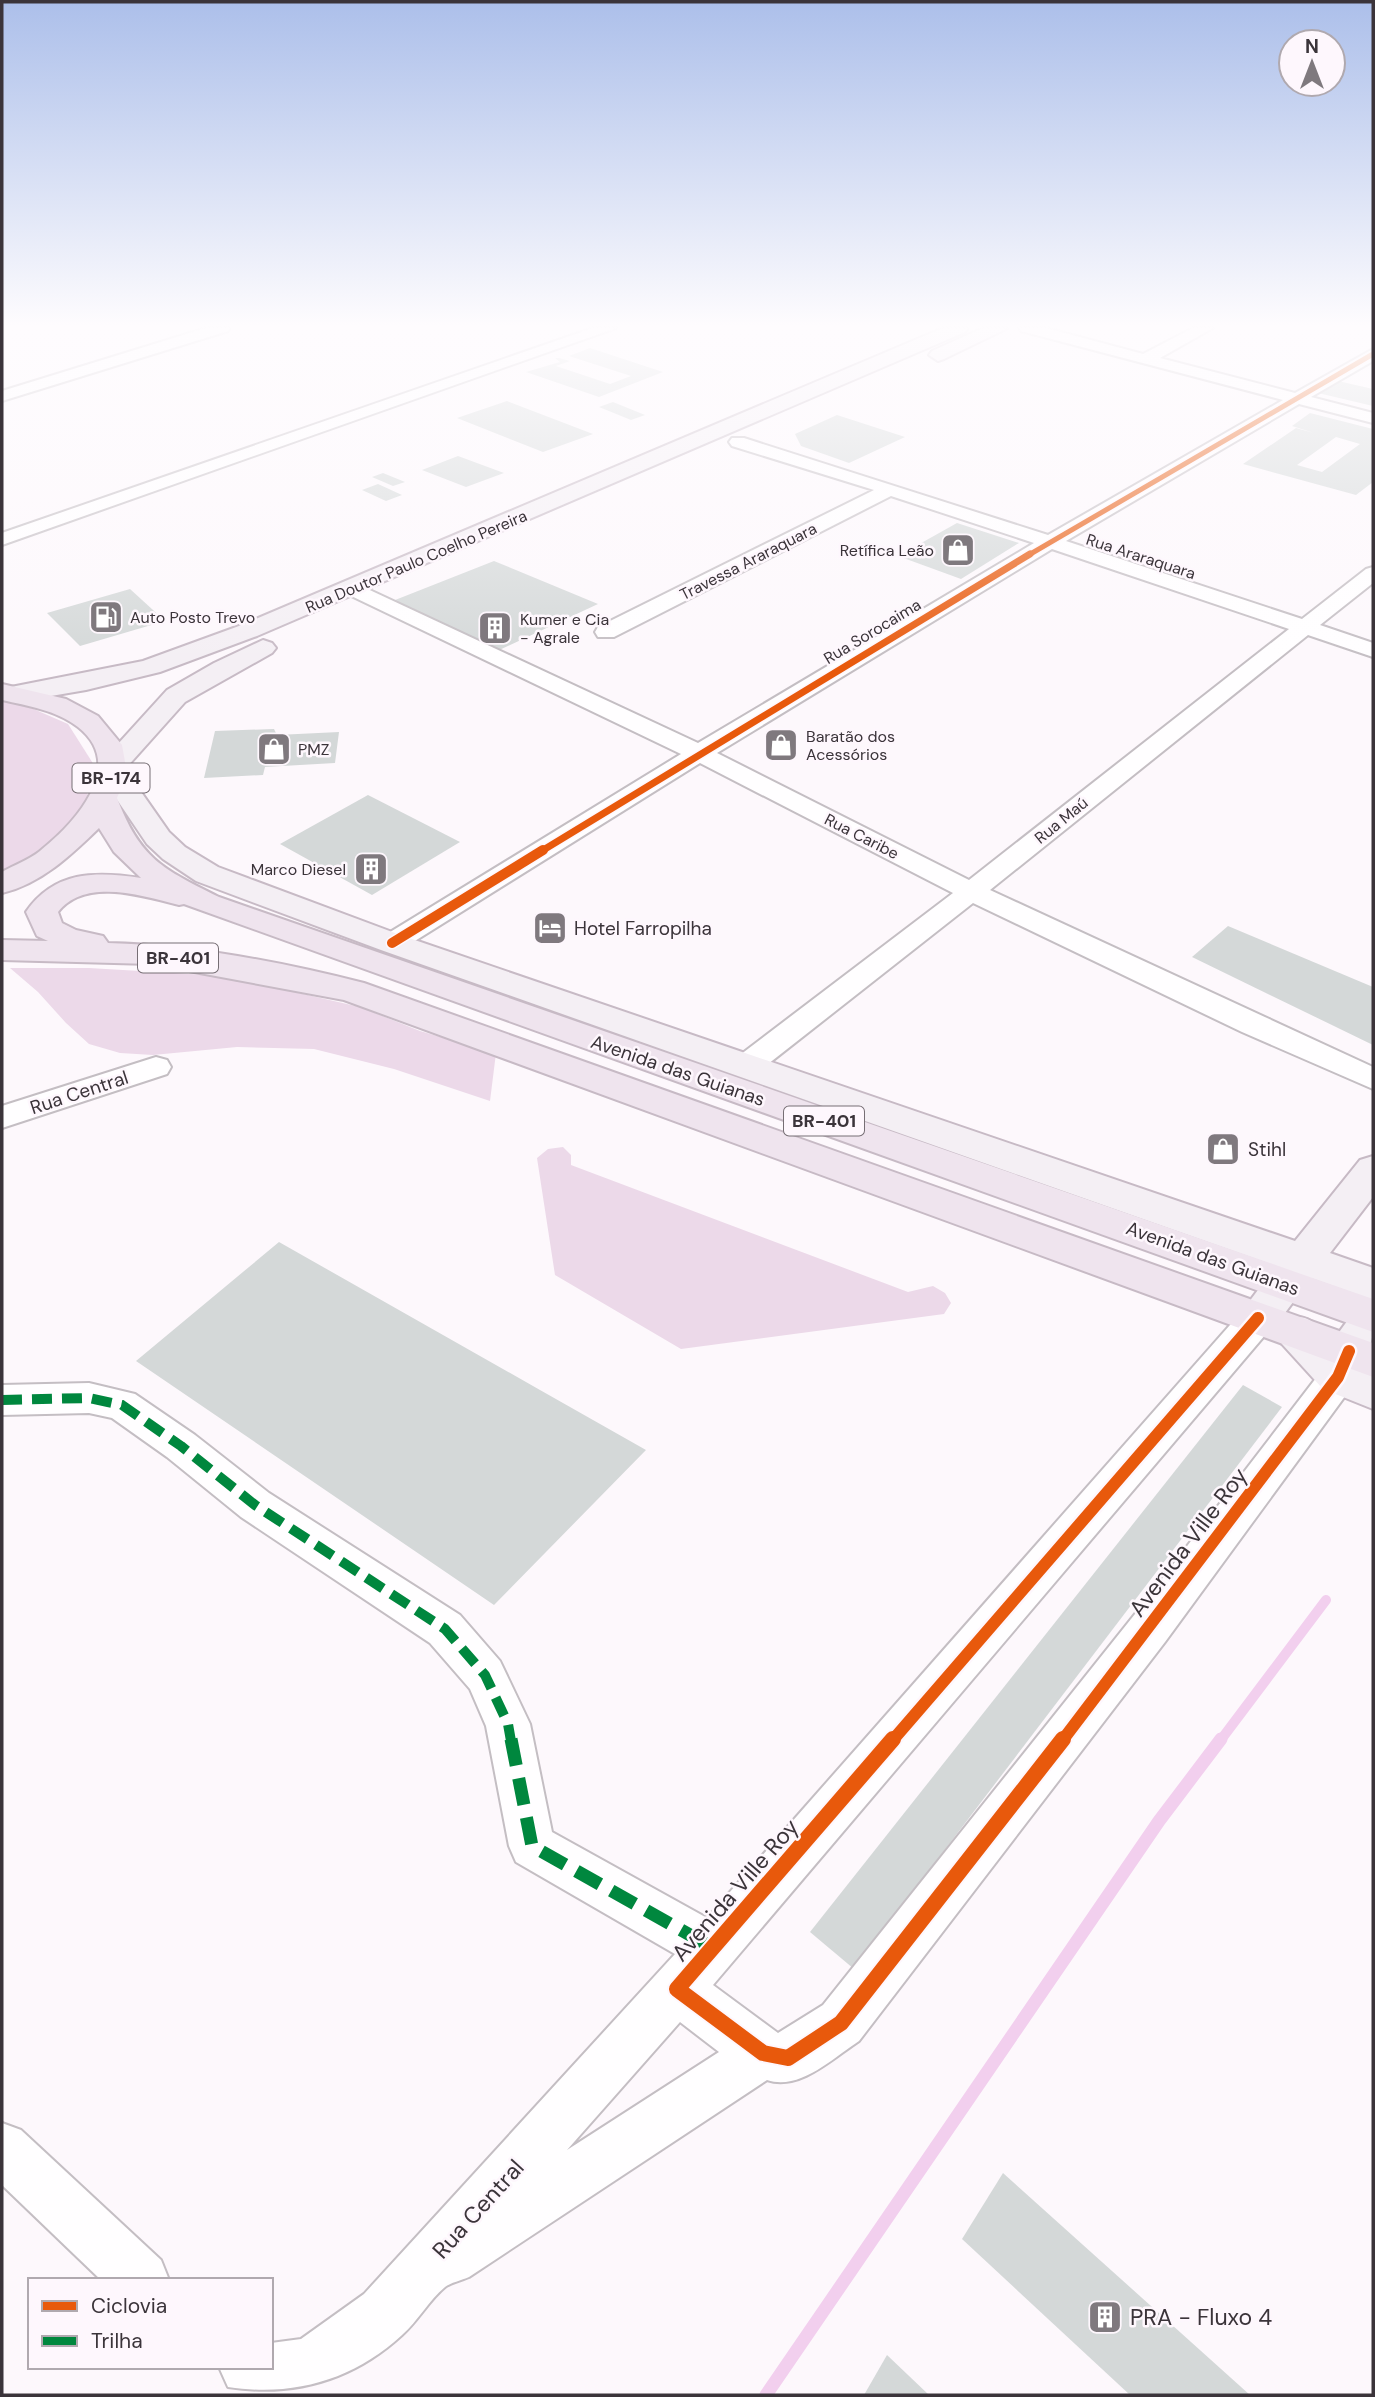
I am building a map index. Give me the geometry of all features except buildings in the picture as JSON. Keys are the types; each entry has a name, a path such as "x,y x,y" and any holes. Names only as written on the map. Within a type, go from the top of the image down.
{"highway":[{"name":"BR-174","path":"2,884 49,859 95,816 115,783 108,745 89,722 57,705 9,693"},
{"name":"Avenida das Guianas","path":"115,783 117,836 135,857 166,883 208,904 1293,1270 1373,1317"},
{"path":"151,954 67,938 48,929 42,912 49,899 72,887 100,883 153,890 208,904"},
{"name":"Avenida das Guianas","path":"2,950 151,954 352,991 1277,1325"}],"main road":[{"name":"Rua Doutor Paulo Coelho Pereira","path":"115,783 176,696 223,667 363,595 709,440"},
{"name":"Rua Doutor Paulo Coelho Pereira","path":"9,693 86,682 151,667 363,595 743,440"},
{"name":"Avenida das Guianas","path":"115,783 158,838 174,853 207,874 392,943 747,1065 1293,1270 1373,1284"},
{"name":"Avenida Ville Roy","path":"1277,1325 1293,1270 1373,1170"},
{"name":"Avenida Ville Roy","path":"1358,1370 1373,1317"},
{"name":"Avenida das Guianas","path":"1277,1325 1358,1370"}],"street":[{"path":"2,539 287,440"},
{"name":"Rua Sorocaima","path":"392,943 699,753 1050,542 1227,440"},
{"name":"Rua Araraquara","path":"738,442 890,489 1373,650"},
{"name":"Travessa Araraquara","path":"606,632 890,489"},
{"name":"Rua Maú","path":"747,1065 971,892 1373,573"},
{"name":"Rua Caribe","path":"363,595 699,753 971,892 1373,1079"},
{"name":"Rua Central","path":"2,1118 156,1066"},
{"name":"Avenida Ville Roy","path":"1277,1325 677,1989 763,2053 778,2059 788,2058 841,2023 1150,1628 1358,1370"},
{"path":"2,1400 89,1398 122,1405 181,1446 255,1505 445,1629 485,1675 508,1724 532,1846 713,1948"},
{"name":"Rua Central","path":"261,2369 281,2372 307,2367 330,2356 384,2314 677,1989"},
{"path":"410,2284 763,2053"},
{"path":"2,2150 139,2278"}],"shaded area":[{"path":"2,702 22,704 68,724 94,765 84,809 50,846 2,875"},
{"path":"10,968 89,968 225,976 360,1007 420,1031 496,1053 490,1101 394,1069 314,1049 237,1047 153,1055 120,1053 89,1044 38,992"},
{"path":"563,1147 571,1155 571,1165 908,1292 933,1286 945,1293 951,1303 944,1314 681,1349 555,1275 537,1158 548,1149"}],"waterway":[{"path":"1220,1741 1326,1600"},
{"path":"766,2395 1159,1821 1221,1739"}],"marked path":[{"path":"2,1400 89,1398 122,1405 181,1446 255,1505 445,1629 485,1675 508,1724 532,1846 713,1948"}],"cycle path":[{"path":"392,943 699,753 1225,440"},
{"path":"1258,1318 677,1989 763,2053 778,2058 788,2058 841,2023 1150,1628 1338,1377 1349,1351"}],"place":[{"name":"Retífica Leão","path":"958,550"},
{"name":"Auto Posto Trevo","path":"106,617"},
{"name":"Kumer e Cia - Agrale","path":"495,628"},
{"name":"Baratão dos Acessórios","path":"781,745"},
{"name":"PMZ","path":"274,749"},
{"name":"Marco Diesel","path":"371,869"},
{"name":"Hotel Farropilha","path":"550,928"},
{"name":"Stihl","path":"1223,1149"},
{"name":"PRA - Fluxo 4","path":"1105,2317"}]}
